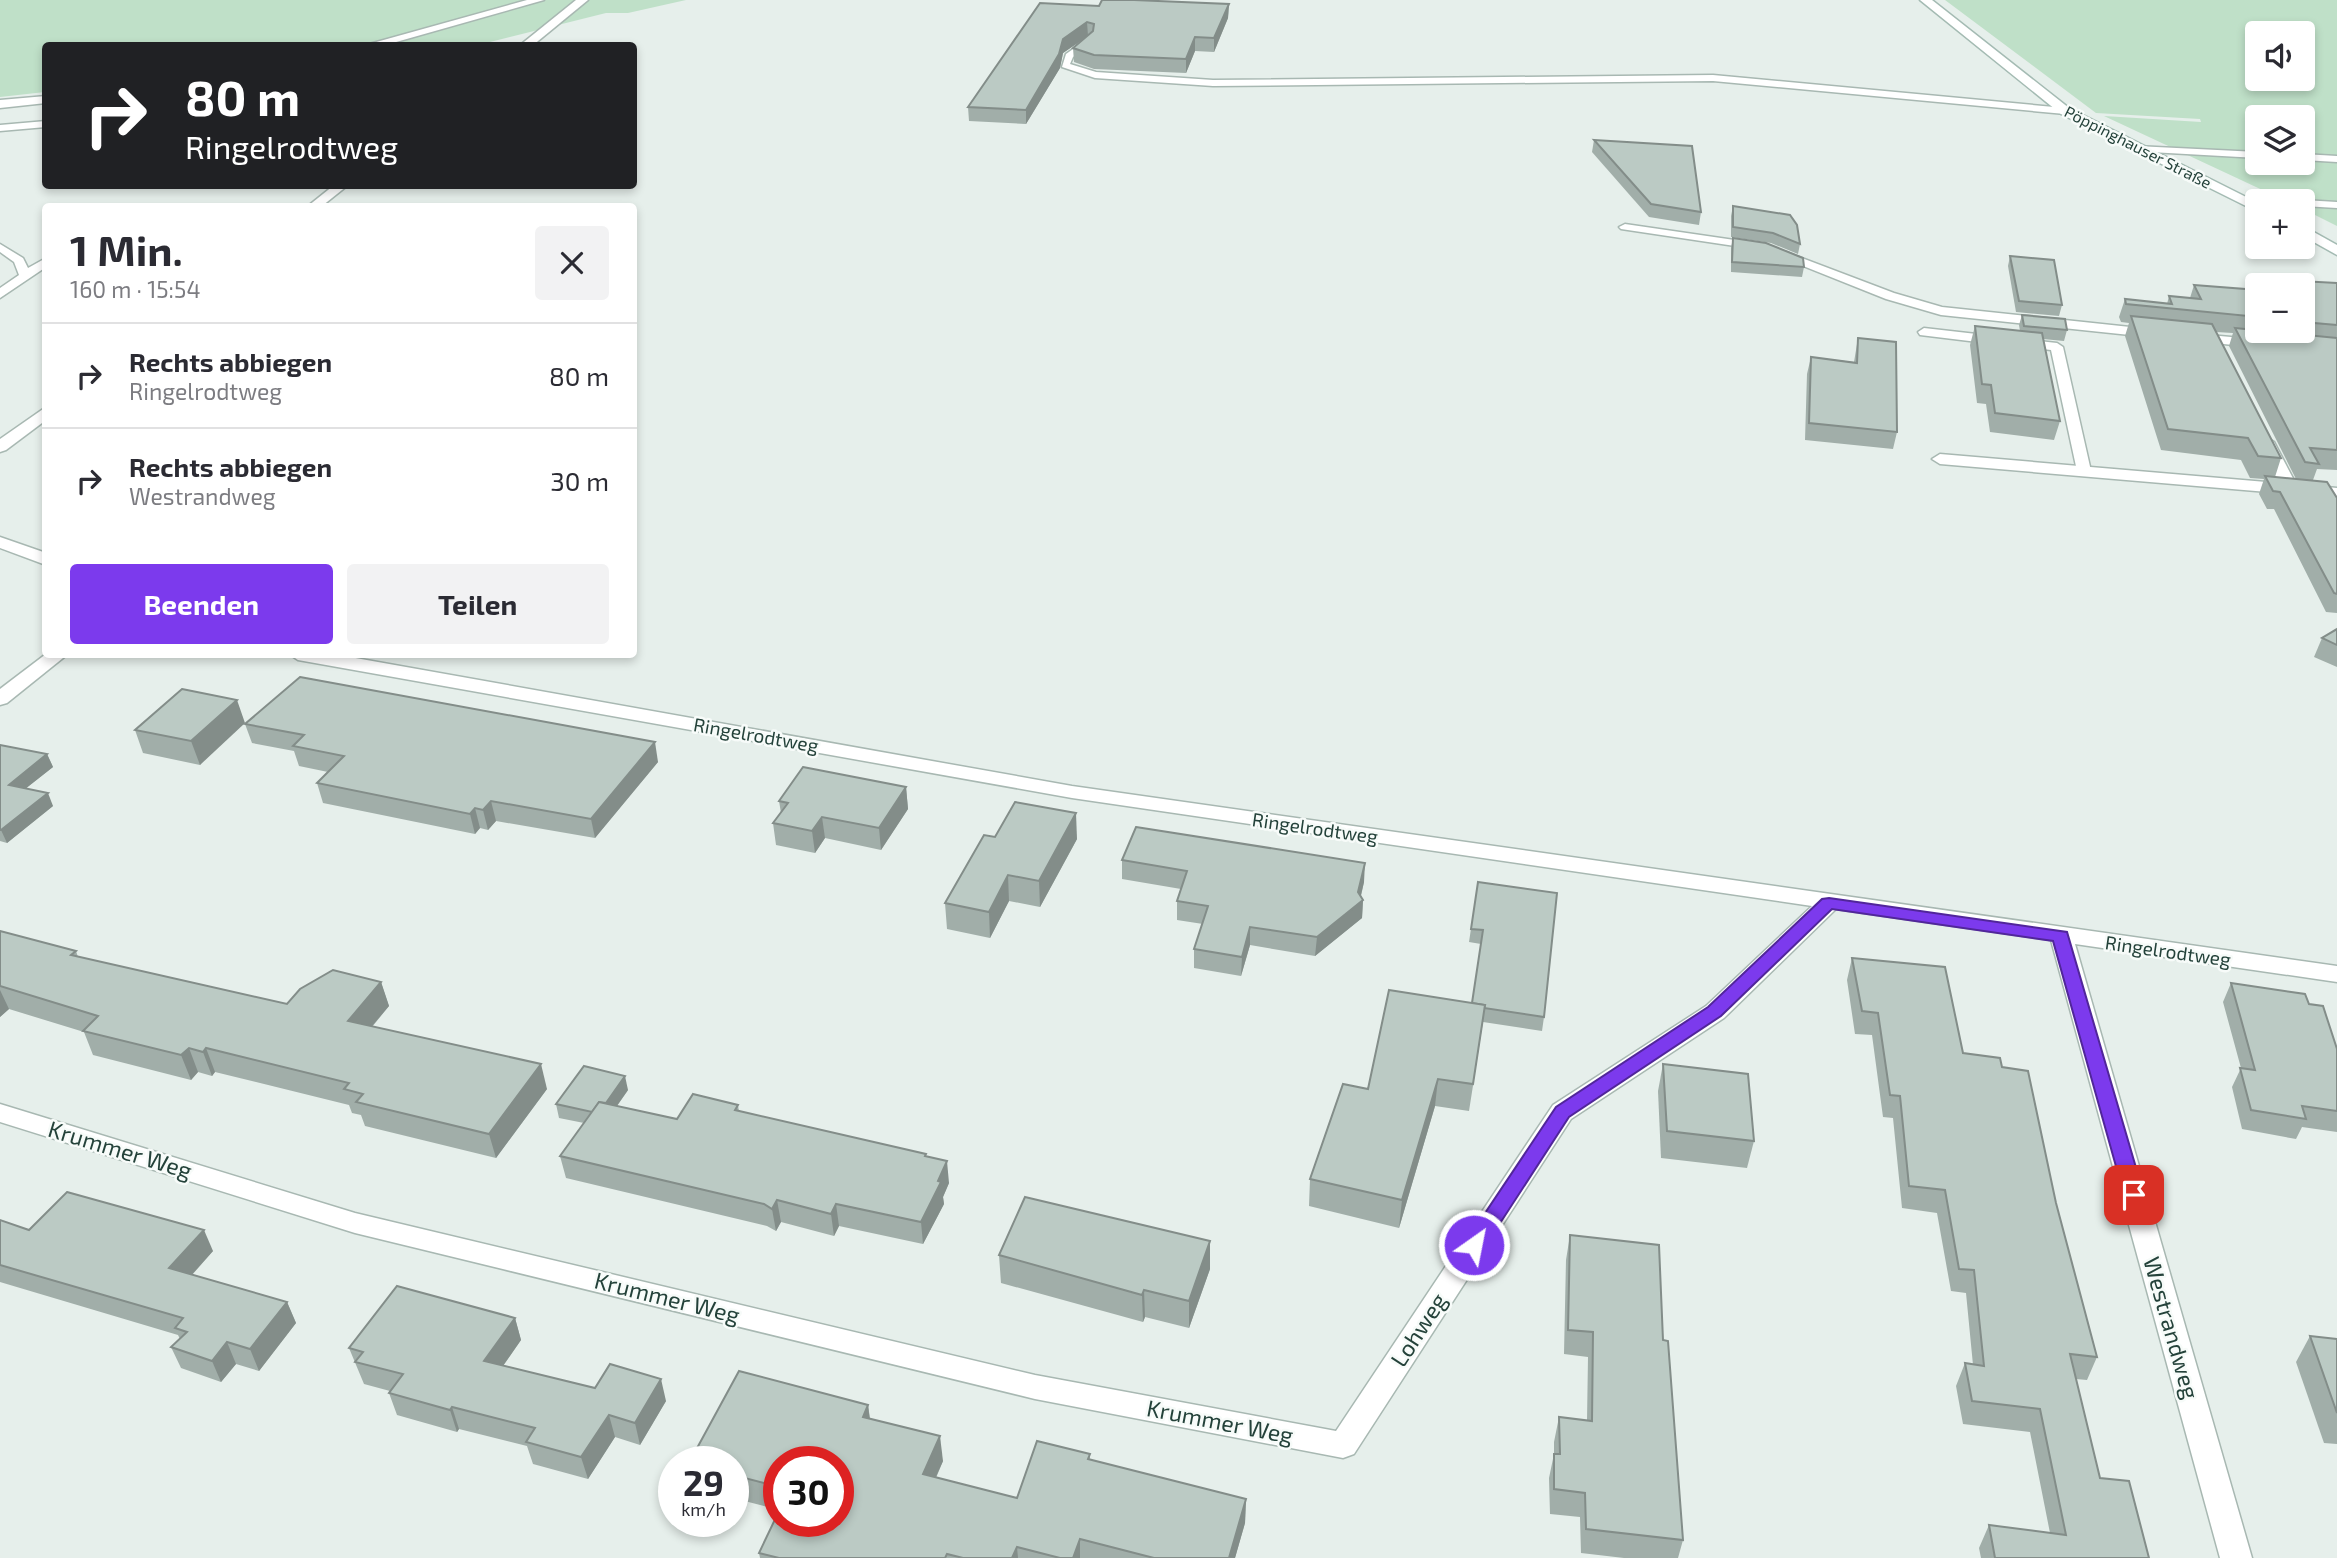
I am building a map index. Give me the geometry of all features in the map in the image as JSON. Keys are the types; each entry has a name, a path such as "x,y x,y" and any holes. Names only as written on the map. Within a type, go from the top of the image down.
{"street":[{"path":"382,42 539,0"},
{"path":"529,42 583,0"},
{"name":"Pöppinghauser Straße","path":"1925,0 2065,111 2136,149 2245,201"},
{"path":"0,104 42,99"},
{"path":"318,203 337,189"},
{"path":"2315,237 2337,251"},
{"path":"2214,339 2226,362"},
{"path":"0,447 42,415"},
{"path":"2261,432 2290,490"},
{"path":"1940,459 2337,493"},
{"path":"0,542 42,558"},
{"path":"0,699 54,658"},
{"name":"Ringelrodtweg","path":"320,658 1072,792 2337,974"},
{"name":"Lohweg","path":"1343,1445 1562,1112 1715,1012 1829,903"},
{"name":"Westrandweg","path":"2061,936 2236,1558"},
{"name":"Krummer Weg","path":"0,1113 355,1223 1035,1387 1343,1445"}],"lane":[{"path":"1089,41 1069,56 1065,65 1095,75 1147,80 1245,83 1713,78 2065,111"},
{"path":"0,128 42,124"},
{"path":"2136,149 2245,154"},
{"path":"2315,158 2337,159"},
{"path":"2315,204 2337,205"},
{"path":"1626,227 1767,247 1890,296 1941,311 2162,334"},
{"path":"0,247 19,260 25,275"},
{"path":"0,294 42,264"},
{"path":"1924,332 2057,347 2084,471"},
{"path":"2188,337 2269,344"}],"green space":[{"path":"0,0 686,0 628,13 606,13 490,42 42,42 42,92 0,97"},
{"path":"1945,0 2337,0 2337,226 2315,215 2315,189 2260,189 2104,116 2201,122 2200,119 2096,113"}],"building":[{"path":"1102,0 1229,4 1214,38 1195,37 1186,59 1094,55 1073,48 1093,31 1094,24 1087,22 1063,39 1059,54 1026,110 968,107 1040,3 1099,6"},
{"path":"1594,140 1692,146 1701,212 1651,204"},
{"path":"1733,206 1790,215 1797,225 1800,244 1773,233 1733,227"},
{"path":"1733,238 1766,243 1803,258 1804,267 1732,262"},
{"path":"2010,256 2054,260 2062,305 2019,301"},
{"path":"2315,282 2337,283 2337,325 2315,323"},
{"path":"2194,285 2245,289 2245,316 2126,304 2125,299 2172,304 2169,296 2201,299"},
{"path":"2022,315 2065,319 2067,330 2024,326"},
{"path":"2131,316 2212,324 2281,458 2258,456 2248,438 2168,429"},
{"path":"1975,326 2042,333 2060,421 1995,413 1991,385 1982,384"},
{"path":"2235,328 2245,329 2245,343 2315,343 2315,336 2337,338 2337,450 2310,448 2319,464 2305,462"},
{"path":"1858,338 1896,342 1897,432 1809,423 1811,357 1857,363"},
{"path":"2265,476 2327,482 2337,498 2337,594 2334,593 2280,492 2273,491"},
{"path":"2337,629 2337,645 2322,638"},
{"path":"300,677 655,742 591,819 491,801 483,810 475,808 470,814 317,783 344,756 293,746 304,735 245,724"},
{"path":"182,689 237,700 191,741 135,730"},
{"path":"0,745 47,754 9,785 48,793 1,830 0,830"},
{"path":"803,767 906,787 879,828 822,817 812,831 773,823 788,803 779,801"},
{"path":"1015,802 1076,813 1039,881 1008,875 989,912 945,903 984,835 995,837"},
{"path":"1136,827 1365,863 1358,892 1363,900 1317,937 1250,927 1242,957 1194,949 1208,906 1177,901 1187,871 1122,860"},
{"path":"1478,882 1557,893 1544,1017 1484,1008 1485,1005 1472,1003 1483,930 1471,929"},
{"path":"0,931 76,951 71,955 287,1004 300,989 333,970 381,982 348,1021 541,1064 489,1134 356,1102 363,1094 344,1089 349,1083 206,1048 203,1052 189,1048 181,1055 83,1031 98,1016 0,986"},
{"path":"1852,958 1945,967 1963,1053 2000,1058 2002,1067 2028,1071 2056,1203 2097,1357 2070,1354 2100,1478 2129,1481 2149,1558 1995,1558 1989,1525 2066,1535 2040,1409 1972,1401 1965,1363 1984,1366 1974,1270 1959,1269 1945,1190 1909,1186 1900,1096 1890,1095 1878,1013 1862,1011"},
{"path":"2231,983 2305,994 2309,1004 2323,1006 2337,1049 2337,1111 2302,1106 2306,1119 2251,1110 2240,1068 2255,1070"},
{"path":"1389,990 1485,1005 1473,1084 1438,1079 1402,1200 1310,1179 1343,1084 1368,1089"},
{"path":"1663,1064 1748,1074 1754,1141 1667,1131"},
{"path":"584,1066 625,1076 606,1103 599,1102 592,1112 556,1104"},
{"path":"693,1094 738,1105 735,1110 947,1161 938,1181 941,1182 921,1222 836,1204 831,1214 777,1200 772,1209 764,1204 560,1156 599,1102 677,1119"},
{"path":"67,1192 204,1230 169,1268 287,1302 250,1349 227,1342 212,1361 171,1347 187,1332 175,1328 183,1318 0,1265 0,1220 29,1230"},
{"path":"1025,1197 1210,1241 1189,1301 1144,1290 1142,1295 999,1255"},
{"path":"1570,1235 1659,1245 1663,1340 1668,1341 1683,1540 1586,1529 1585,1493 1554,1489 1554,1454 1560,1454 1559,1417 1592,1421 1593,1332 1568,1330"},
{"path":"397,1286 515,1318 484,1361 595,1388 610,1364 661,1379 635,1423 609,1415 581,1457 526,1442 535,1428 452,1407 450,1410 389,1393 403,1374 355,1362 363,1352 349,1348"},
{"path":"2310,1336 2337,1339 2337,1413"},
{"path":"739,1371 868,1405 863,1417 940,1436 923,1474 1017,1498 1037,1441 1090,1454 1088,1459 1246,1499 1229,1558 1154,1558 1080,1539 1073,1558 1060,1558 1017,1547 1012,1558 963,1558 947,1554 945,1558 779,1558 759,1553 767,1537 854,1537 854,1446 763,1446 763,1483 749,1479 749,1446 698,1446"}],"route":[{"path":"1474,1245 1562,1112 1715,1012 1829,903 2061,936 2134,1195"}]}
